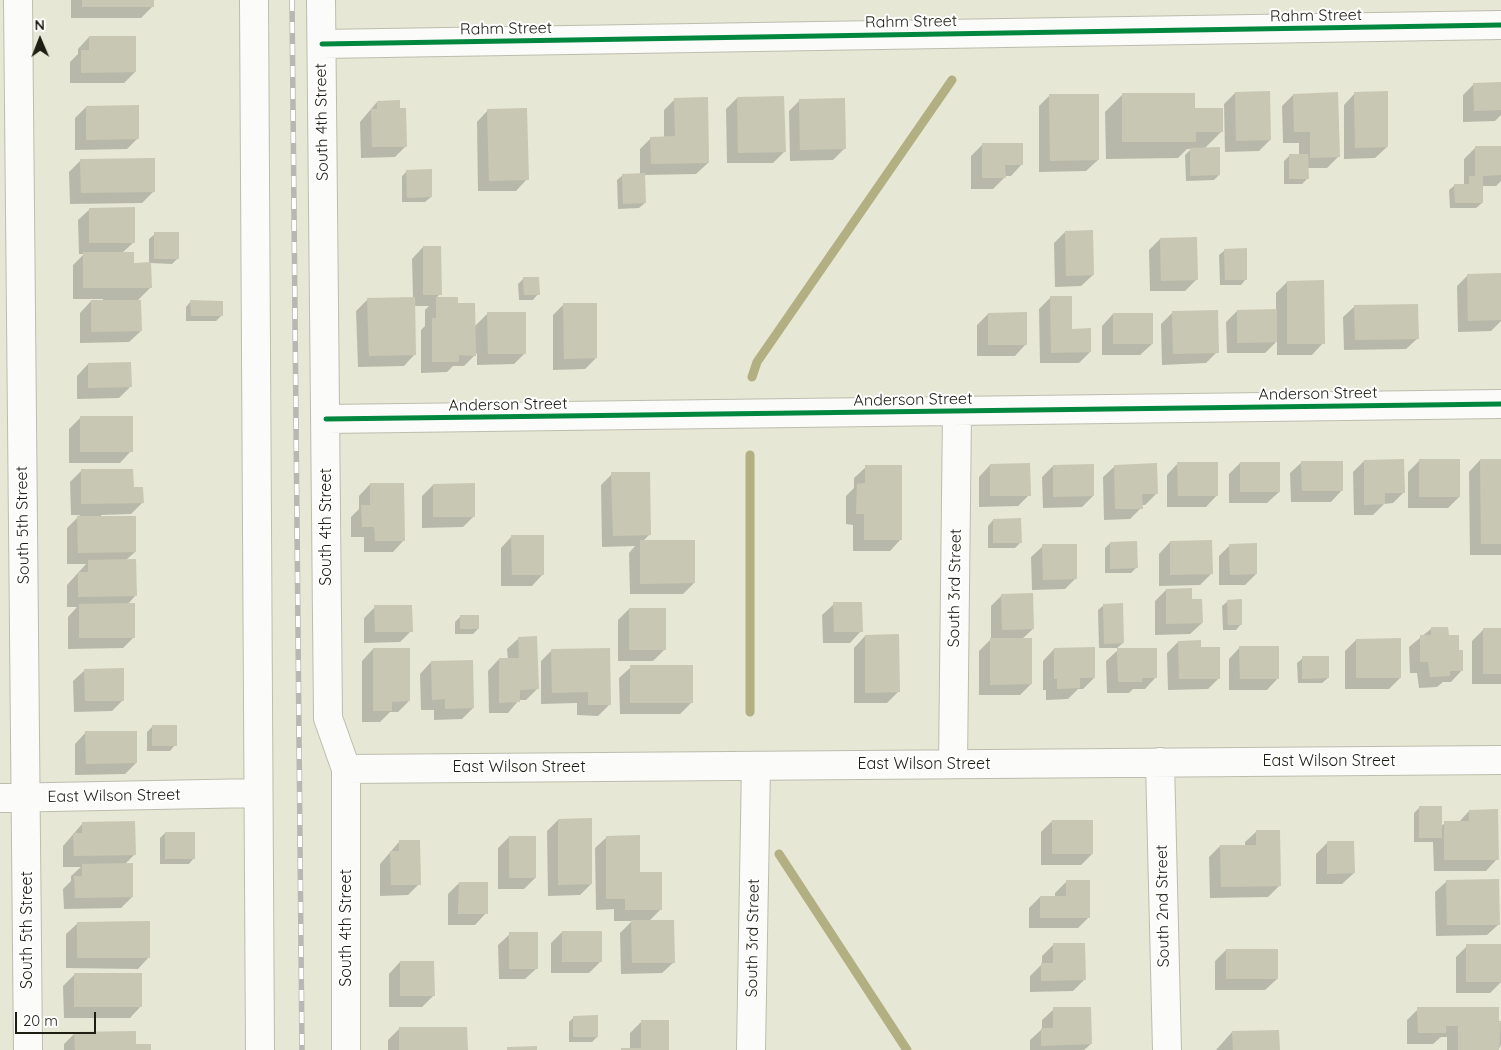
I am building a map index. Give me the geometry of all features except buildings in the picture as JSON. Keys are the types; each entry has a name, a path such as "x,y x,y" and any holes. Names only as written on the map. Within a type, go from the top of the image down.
{"street":[{"name":"South 5th Street","path":"18,0 13,798 28,1050"},
{"path":"254,0 260,1050"},
{"name":"South 4th Street","path":"321,0 328,718 346,769 346,1050"},
{"name":"Rahm Street","path":"322,44 1501,26"},
{"name":"Anderson Street","path":"326,419 1501,404"},
{"name":"South 3rd Street","path":"953,764 957,412"},
{"name":"East Wilson Street","path":"346,769 1501,760"},
{"name":"South 2nd Street","path":"1160,762 1166,1050"},
{"name":"South 3rd Street","path":"751,1050 756,766"},
{"name":"East Wilson Street","path":"13,798 258,794"}],"waterway":[{"path":"752,377 757,362 952,80"},
{"path":"750,455 750,712"},
{"path":"779,854 907,1050"}],"railway":[{"path":"292,0 302,1050"}],"cycle path":[{"path":"322,44 1501,25"},
{"path":"326,419 1501,404"}]}
